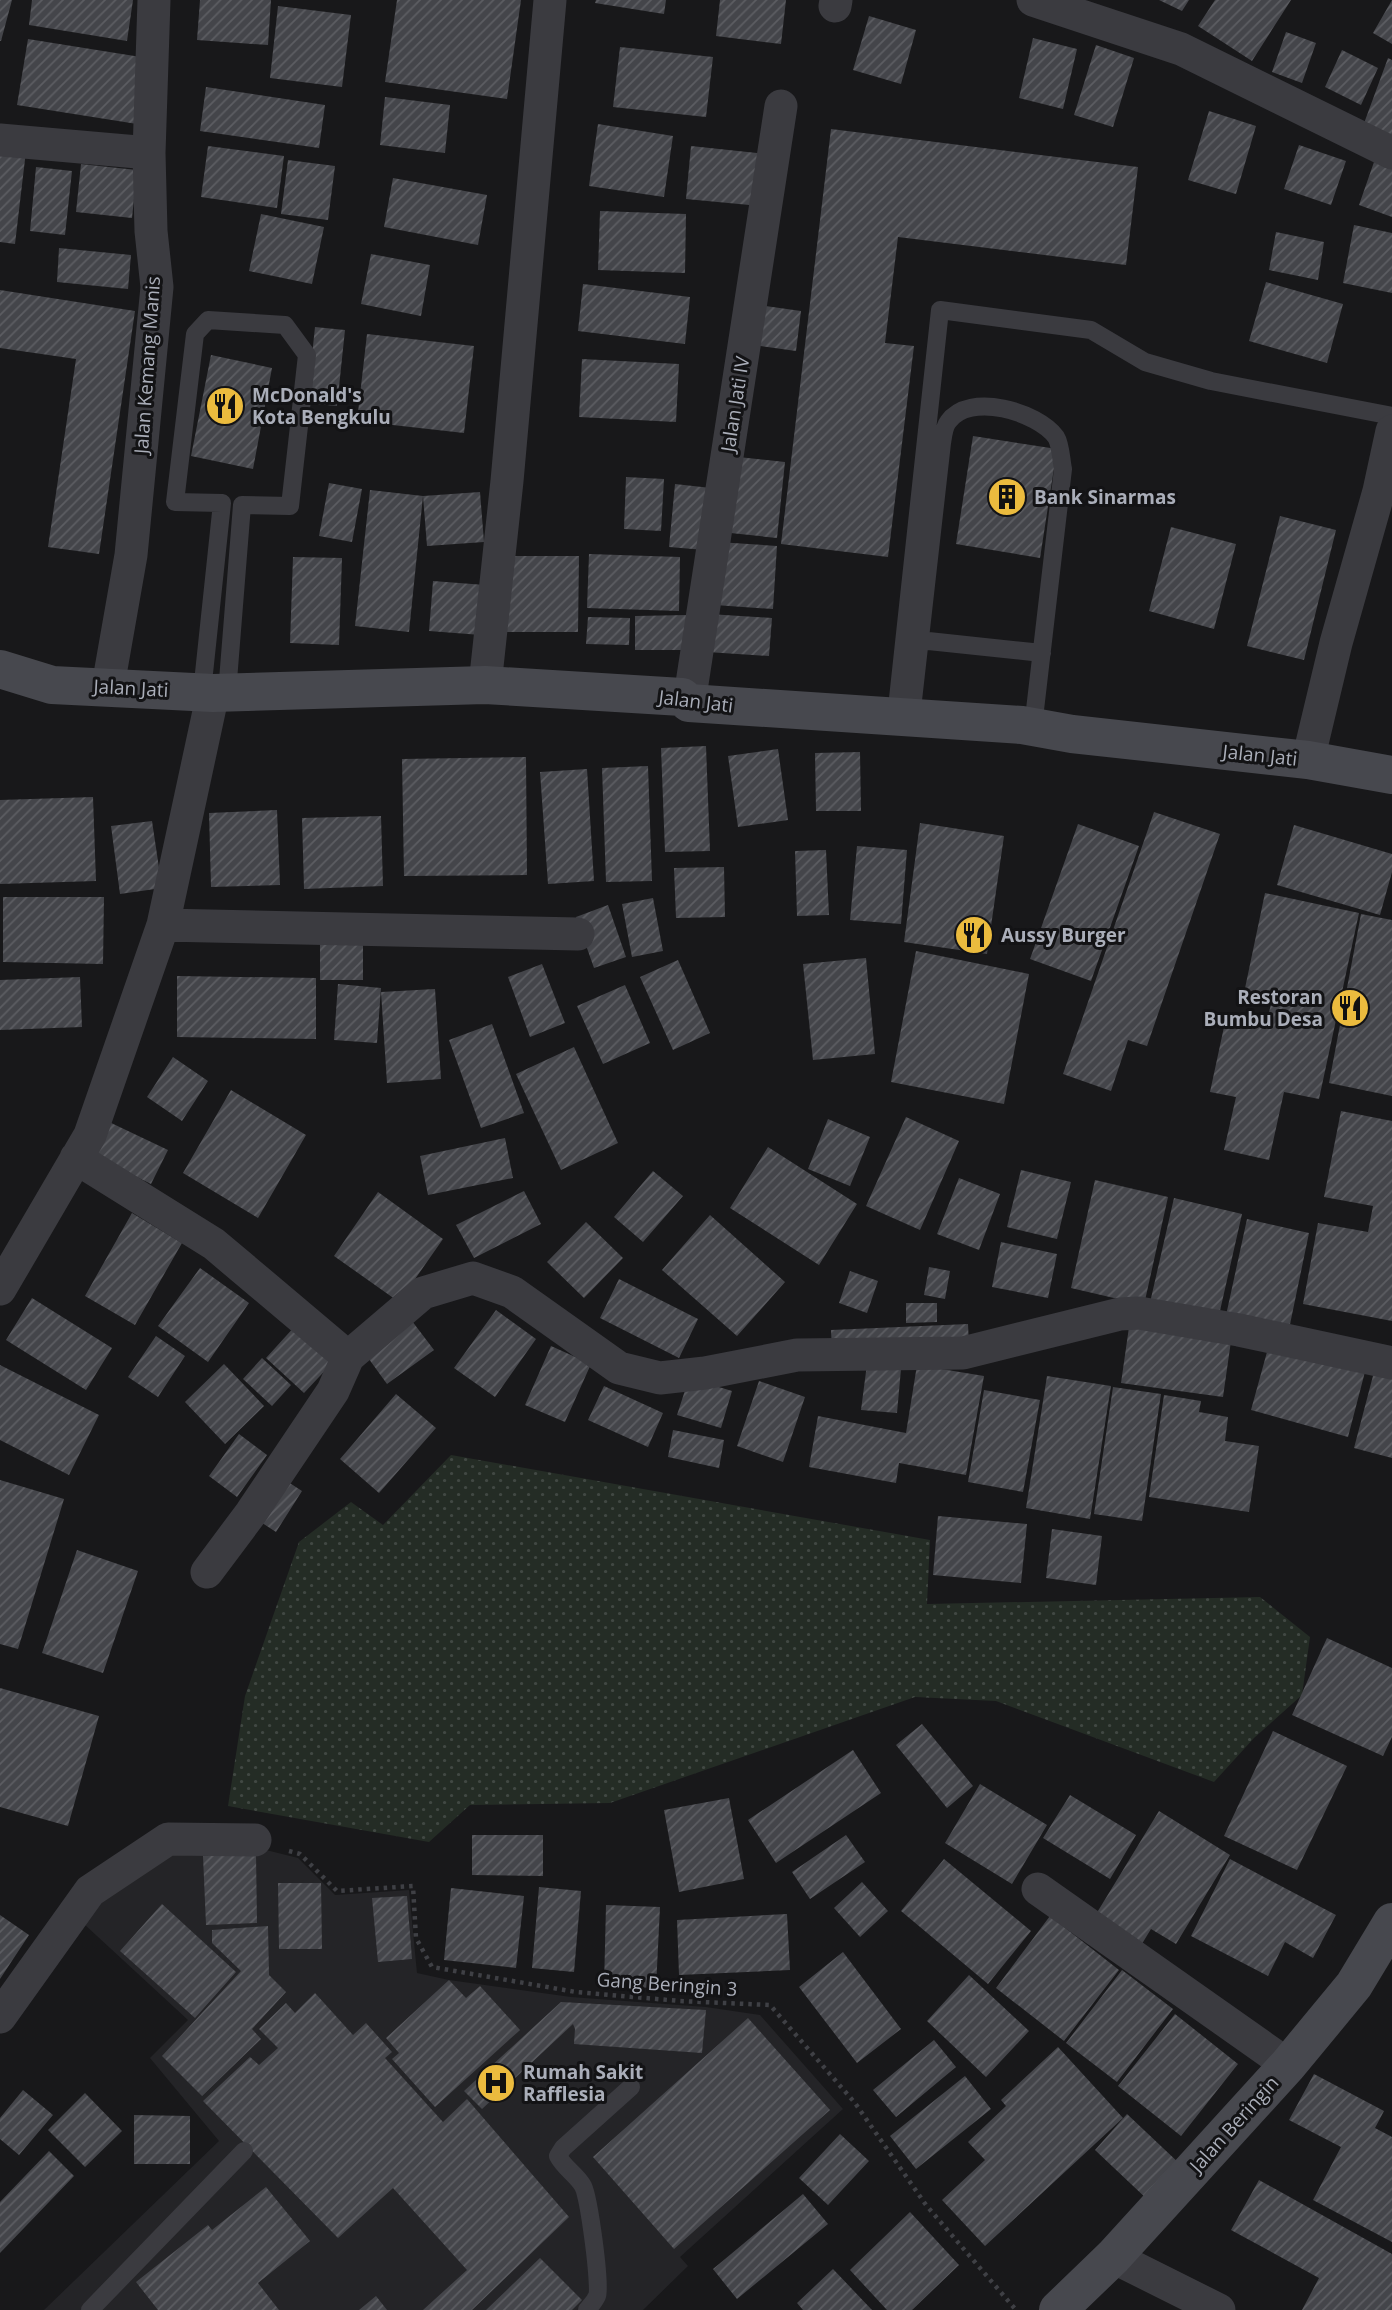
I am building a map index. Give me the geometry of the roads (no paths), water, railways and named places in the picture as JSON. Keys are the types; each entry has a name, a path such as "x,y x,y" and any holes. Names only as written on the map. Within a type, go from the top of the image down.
{"street":[{"name":"Jalan Kemang Manis","path":"108,686 131,555 157,287 150,231 149,153 154,0"},
{"path":"485,685 507,481 550,0"},
{"path":"1033,0 1181,49 1392,153"},
{"name":"Jalan Jati IV","path":"689,703 781,106"},
{"path":"0,140 149,153"},
{"path":"1308,760 1336,643 1379,492 1392,431"},
{"name":"Jalan Jati","path":"0,669 52,685 214,693 485,685 682,697 689,703 1033,727 1072,734 1308,760 1392,775"},
{"path":"0,1289 90,1135 163,925 214,693"},
{"path":"163,925 578,934"},
{"path":"76,1158 214,1244 348,1357"},
{"path":"208,1572 333,1391 348,1357 423,1293 473,1279 512,1292 619,1368 660,1378 705,1373 797,1354 963,1353 1120,1314 1139,1314 1239,1330 1392,1363"},
{"path":"0,2017 90,1891 168,1839 255,1840"},
{"path":"1038,1889 1287,2065"},
{"name":"Jalan Beringin","path":"1058,2310 1113,2257 1287,2065 1354,1985 1392,1922"},
{"path":"1113,2257 1220,2310"}],"lane":[{"path":"903,717 940,310 1091,330 1145,362 1210,381 1392,416"},
{"path":"208,320 285,325 307,355 290,506 242,505 214,693 222,503 176,502 195,334 208,320"},
{"path":"903,717 919,640 942,443 947,423 957,413 981,406 1002,408 1027,416 1043,425 1057,439 1063,469 1033,727"},
{"path":"919,640 1042,653"},
{"path":"587,2310 597,2296 598,2283 583,2186 561,2163 558,2156 563,2148 631,2087"},
{"path":"90,2310 244,2151"}],"place":[{"name":"McDonald's Kota Bengkulu","path":"225,406"},
{"name":"Bank Sinarmas","path":"1007,497"},
{"name":"Aussy Burger","path":"974,935"},
{"name":"Restoran Bumbu Desa","path":"1350,1008"},
{"name":"Rumah Sakit Rafflesia","path":"496,2083"}]}
